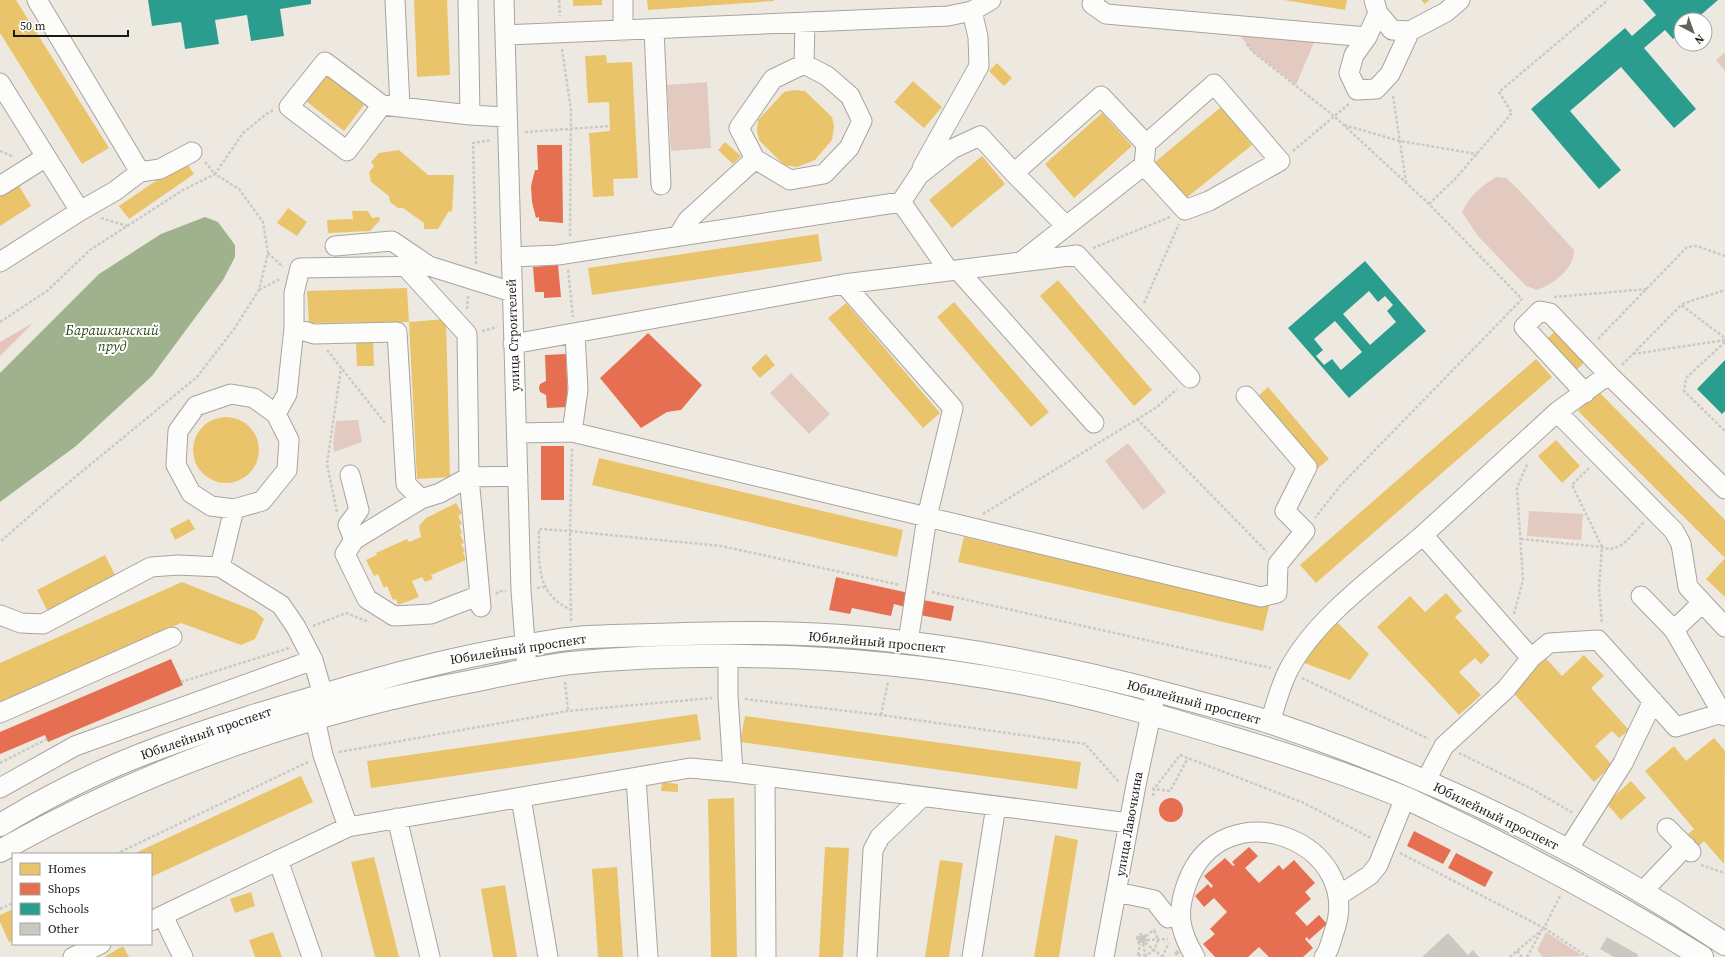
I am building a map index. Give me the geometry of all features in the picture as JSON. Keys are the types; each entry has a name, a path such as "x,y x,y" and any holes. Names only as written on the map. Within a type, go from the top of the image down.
{"main road":[{"name":"Юбилейный проспект","path":"0,825 84,780 141,754 202,732 430,664 487,652 582,637 731,632 863,638 908,642 1014,658 1156,691 1270,723 1350,751 1425,782 1504,818 1642,892 1725,944"},
{"name":"Юбилейный проспект","path":"0,851 87,804 209,752 315,719 437,687 527,669 567,664 644,658 766,656 862,661 922,668 1023,684 1151,713 1304,759 1405,798 1546,866 1642,919 1702,957"}],"street":[{"path":"37,0 140,172"},
{"path":"395,0 391,106 347,151 288,107 325,62 391,106 470,115 506,117"},
{"path":"468,0 470,115"},
{"name":"улица Строителей","path":"504,0 506,117 521,590 527,669"},
{"path":"623,0 623,31"},
{"path":"505,35 654,30 948,16 972,11 991,0"},
{"path":"1376,6 1392,30 1410,31 1446,12 1460,0"},
{"path":"1092,1 1106,14 1367,37"},
{"path":"1376,6 1367,37 1354,54 1349,73 1357,90 1376,89 1390,74 1410,31"},
{"path":"511,257 570,253 901,202 919,175 979,66 978,37 972,11"},
{"path":"804,64 805,23"},
{"path":"654,30 661,185"},
{"path":"804,64 827,76 850,96 862,121 849,148 824,174 790,180 755,159 738,128 773,79 804,64"},
{"path":"0,83 80,211"},
{"path":"1021,262 1144,165 1146,144 1214,84 1280,161 1209,201 1185,210 1144,165"},
{"path":"1014,173 1101,96 1146,144"},
{"path":"919,175 952,150 980,136 1066,226"},
{"path":"0,262 80,211 115,191 140,172 160,169 192,152"},
{"path":"0,186 46,158"},
{"path":"678,236 688,220 755,159"},
{"path":"901,202 953,270 1094,423"},
{"path":"335,246 392,241 429,266 512,292"},
{"path":"513,344 844,284 1077,255 1190,378"},
{"path":"405,266 467,334 469,477 480,601 431,614 394,616 367,599 345,554 354,540 421,500 440,493 469,477 518,476"},
{"path":"276,414 287,394 294,328 294,293 300,268 429,266"},
{"path":"844,284 954,408 928,517 908,642"},
{"path":"1585,393 1524,327 1540,311 1550,312 1610,376 1725,489"},
{"path":"294,328 314,334 397,332 406,484 421,500"},
{"path":"572,432 578,390 575,333"},
{"path":"1270,723 1288,671 1310,637 1330,616 1423,535 1557,412 1601,380 1610,376"},
{"path":"231,394 254,398 276,414 289,440 287,470 262,501 234,510 211,506 191,493 176,465 178,431 196,406 231,394"},
{"path":"517,432 572,432 1261,597 1277,594 1278,564 1305,531 1285,511 1307,467 1246,396"},
{"path":"1557,412 1674,531 1682,544 1688,587 1725,627"},
{"path":"350,475 359,510 348,525 354,540"},
{"path":"220,567 234,510"},
{"path":"1423,535 1509,635 1531,658"},
{"path":"0,615 22,623 43,624 150,567 178,565 220,567 281,605 296,627 314,660 323,695"},
{"path":"1425,782 1444,746 1506,689 1531,658 1550,643 1598,640 1676,727 1723,714 1674,630 1641,596"},
{"path":"1674,630 1702,603"},
{"path":"0,713 172,637"},
{"path":"728,657 728,696 732,772"},
{"path":"0,788 75,746 314,660"},
{"name":"улица Лавочкина","path":"1104,957 1156,691"},
{"path":"1567,851 1623,763 1653,700"},
{"path":"315,719 323,755 348,827"},
{"path":"183,957 157,918 348,827 690,768 732,772 765,778 1129,823"},
{"path":"636,778 648,957"},
{"path":"765,778 766,957"},
{"path":"867,957 873,850 880,837 922,797"},
{"path":"521,798 548,957"},
{"path":"1338,896 1358,885 1370,876 1382,856 1405,798"},
{"path":"972,957 996,806"},
{"path":"397,818 430,957"},
{"path":"1642,892 1688,849 1668,828"},
{"path":"1167,923 1180,901 1192,868 1204,853 1219,842 1237,834 1258,831 1281,834 1300,842 1316,855 1332,878 1338,896 1338,923 1324,957"},
{"path":"278,860 312,957"},
{"path":"1117,892 1154,900 1167,923 1185,941 1195,957"},
{"path":"73,957 100,945"}],"path":[{"path":"559,0 560,34 571,110 570,253 567,272 575,333"},
{"path":"1429,204 1455,179 1512,113 1499,92 1608,0"},
{"path":"1252,51 1335,116 1429,204 1522,300"},
{"path":"1390,74 1406,182"},
{"path":"1280,161 1349,105 1357,90"},
{"path":"0,322 46,291 90,250 182,190 215,174 244,133 269,112 288,107"},
{"path":"1344,125 1400,142 1477,154"},
{"path":"520,132 610,126"},
{"path":"467,334 468,279 476,268 473,143 494,140"},
{"path":"0,542 197,377 234,329 258,290 268,252 263,222 239,189 215,174 201,156 192,152"},
{"path":"1077,255 1185,210"},
{"path":"1136,320 1185,210"},
{"path":"1594,344 1687,247 1697,246 1725,256"},
{"path":"1553,297 1647,289"},
{"path":"1610,376 1681,304 1725,290"},
{"path":"1305,531 1340,486 1522,300 1530,299"},
{"path":"1681,304 1725,340"},
{"path":"314,334 404,448"},
{"path":"1633,354 1725,340"},
{"path":"1725,340 1686,378 1684,391 1725,432"},
{"path":"338,517 327,464 341,368"},
{"path":"964,526 1157,407 1190,378"},
{"path":"1138,419 1278,564"},
{"path":"572,432 570,531 539,529 540,563 544,587 558,602 572,610"},
{"path":"1509,635 1523,580 1518,488 1530,456"},
{"path":"1598,640 1602,623 1600,587 1602,547 1572,485 1601,456"},
{"path":"1521,539 1602,547 1609,550 1618,548 1655,512"},
{"path":"480,601 499,592 544,587"},
{"path":"181,682 305,643 310,627 346,613 374,624"},
{"path":"0,763 47,739"},
{"path":"1154,788 1170,791 1188,758"},
{"path":"0,909 12,903"},
{"path":"1144,943 1138,956 1145,956 1154,950 1167,923"},
{"path":"1510,957 1544,928"},
{"path":"1544,928 1588,957"},
{"path":"1527,957 1544,928"},
{"path":"1144,943 1169,939"},
{"path":"1144,943 1162,956"},
{"path":"1144,943 1145,956"},
{"path":"1517,951 1522,957"},
{"path":"1581,957 1583,953"}],"shaded area":[{"path":"1232,25 1318,33 1296,85 1252,51"},
{"path":"1725,52 1725,71 1716,60"},
{"path":"707,82 711,148 671,151 667,85"},
{"path":"1496,177 1506,178 1518,189 1574,250 1571,263 1562,275 1550,284 1537,290 1526,286 1478,236 1462,212 1468,201 1476,192"},
{"path":"33,323 0,356 0,342"},
{"path":"791,373 830,414 809,434 770,393"},
{"path":"358,420 362,442 334,452 333,445 336,421"},
{"path":"1128,443 1166,492 1143,510 1105,461"},
{"path":"1529,511 1583,514 1581,540 1527,536"},
{"path":"1546,932 1583,956 1543,957 1537,950"}],"water":[{"name":"Барашкинский пруд","path":"205,217 218,222 235,245 235,257 223,280 152,376 76,446 0,502 0,373 99,274 161,234"}],"building: Homes":[{"path":"0,0 16,0 109,148 82,164 0,33"},
{"path":"414,0 447,0 450,75 417,77"},
{"path":"573,0 602,0 602,5 573,6"},
{"path":"647,0 774,0 774,1 648,10"},
{"path":"1284,0 1347,0 1345,10"},
{"path":"1421,0 1429,0 1425,4"},
{"path":"606,55 607,63 632,62 638,178 613,179 614,196 593,197 589,133 610,131 609,102 588,103 585,56"},
{"path":"997,63 1012,78 1004,86 989,71"},
{"path":"326,75 364,105 344,131 306,101"},
{"path":"913,81 942,107 924,128 894,102"},
{"path":"794,90 805,91 832,117 834,126 832,140 815,160 797,167 784,165 759,140 757,131 758,120 784,92"},
{"path":"1221,107 1252,145 1185,199 1155,162"},
{"path":"1102,113 1132,146 1074,198 1045,164"},
{"path":"725,142 741,156 733,164 718,150"},
{"path":"399,150 428,175 454,175 452,212 449,211 438,229 424,229 424,223 403,208 398,208 390,202 389,196 371,182 369,172 374,166 371,162 379,153"},
{"path":"982,156 1005,184 952,228 929,200"},
{"path":"185,161 194,174 129,219 119,206"},
{"path":"18,184 31,206 0,226 0,196"},
{"path":"288,208 307,222 297,236 277,223"},
{"path":"352,211 368,211 372,218 379,217 380,220 370,231 328,233 327,220 353,219"},
{"path":"818,234 822,261 592,295 588,268"},
{"path":"1058,280 1152,390 1134,406 1040,296"},
{"path":"407,288 409,322 309,323 307,291"},
{"path":"954,302 1049,412 1031,427 937,317"},
{"path":"846,303 940,413 923,428 828,318"},
{"path":"446,319 450,477 417,479 409,322"},
{"path":"1556,330 1586,361 1573,373 1544,342"},
{"path":"373,341 374,366 357,366 356,342"},
{"path":"766,354 775,365 760,378 751,368"},
{"path":"1536,359 1552,377 1316,583 1300,565"},
{"path":"1268,387 1329,459 1317,469 1256,398"},
{"path":"1597,390 1725,520 1725,558 1578,411"},
{"path":"220,417 232,417 239,419 250,426 257,437 259,450 257,463 250,474 239,481 232,483 220,483 213,481 202,474 195,463 193,456 193,444 195,437 202,426 213,419"},
{"path":"1556,440 1580,466 1562,483 1538,456"},
{"path":"599,458 903,530 897,557 592,485"},
{"path":"456,503 462,513 458,516 462,524 459,525 462,533 460,534 464,543 461,544 465,551 463,552 466,560 431,575 433,579 425,582 422,577 412,581 419,597 398,605 396,599 393,600 387,586 384,588 378,574 374,576 366,560 377,555 376,553 407,539 409,542 421,537 419,526 426,518"},
{"path":"189,519 195,529 175,540 170,529"},
{"path":"964,537 1269,606 1263,631 958,562"},
{"path":"105,555 117,579 49,614 37,590"},
{"path":"1725,558 1725,597 1706,579"},
{"path":"182,582 255,611 264,619 255,639 241,645 181,623 0,703 0,663"},
{"path":"1446,593 1462,611 1455,617 1490,655 1481,664 1475,658 1459,672 1481,695 1459,715 1377,627 1410,596 1425,612"},
{"path":"1335,620 1369,654 1350,680 1299,661"},
{"path":"1543,655 1562,676 1584,655 1604,676 1591,688 1629,730 1619,738 1612,731 1595,746 1612,765 1594,782 1508,687"},
{"path":"697,714 701,740 371,788 367,761"},
{"path":"745,716 1081,762 1077,789 740,742"},
{"path":"1714,738 1725,751 1724,864 1704,841 1699,846 1688,834 1694,829 1645,771 1674,746 1686,761"},
{"path":"301,776 313,802 152,877 152,853 135,853"},
{"path":"1631,781 1646,798 1621,820 1606,803"},
{"path":"662,782 678,784 678,792 661,791"},
{"path":"734,798 737,957 711,957 708,799"},
{"path":"1055,835 1078,840 1059,957 1034,957"},
{"path":"825,847 849,848 843,957 819,957"},
{"path":"374,857 399,957 375,957 351,862"},
{"path":"940,860 963,863 949,957 925,957"},
{"path":"617,867 623,957 598,957 592,869"},
{"path":"505,885 517,957 493,957 481,889"},
{"path":"251,892 255,906 235,913 230,899"},
{"path":"12,909 12,941 9,942 0,922 0,915"},
{"path":"273,932 282,957 255,957 249,940"},
{"path":"123,946 129,957 104,957"}],"building: Shops":[{"path":"537,145 562,145 563,223 539,221 539,217 536,218 532,202 531,186 535,170 538,170"},
{"path":"558,265 561,297 544,298 544,292 535,292 533,267"},
{"path":"648,333 702,385 681,410 667,412 641,428 600,378"},
{"path":"566,354 568,407 547,408 546,395 540,392 539,388 540,384 546,381 545,355"},
{"path":"541,446 564,446 564,500 541,500"},
{"path":"836,577 909,593 905,607 894,604 891,616 852,608 850,614 829,610"},
{"path":"923,600 954,606 951,621 920,615"},
{"path":"171,659 183,685 48,742 45,735 0,754 0,732"},
{"path":"1171,798 1180,801 1183,810 1180,819 1171,822 1162,819 1159,810 1162,801"},
{"path":"1414,831 1451,850 1443,864 1407,846"},
{"path":"1249,847 1258,856 1245,868 1259,883 1279,865 1283,870 1294,860 1315,883 1305,892 1311,899 1295,913 1307,926 1319,915 1327,924 1309,940 1307,937 1305,939 1313,948 1303,957 1269,957 1259,947 1248,957 1215,957 1203,944 1215,934 1210,929 1227,912 1214,898 1204,907 1195,896 1208,884 1211,888 1213,886 1204,876 1225,858 1233,866 1235,865 1232,862"},
{"path":"1456,853 1493,872 1485,887 1448,868"}],"building: Schools":[{"path":"148,0 311,0 311,4 280,9 284,36 251,41 247,15 215,20 219,44 185,49 181,22 152,26"},
{"path":"1643,0 1718,0 1704,12 1673,12 1673,39 1665,30 1644,48 1696,109 1674,128 1621,67 1570,111 1621,170 1599,189 1531,109 1625,28 1632,36 1656,15"},
{"path":"1365,261 1426,331 1349,398 1288,328","holes":["1369,291 1378,302 1385,296 1393,305 1387,311 1396,322 1370,345 1343,314","1335,321 1362,352 1341,370 1332,359 1324,365 1316,356 1323,350 1314,339"]},
{"path":"1725,360 1725,411 1722,414 1697,389"}],"building: Other":[{"path":"1448,933 1468,955 1473,950 1479,957 1422,957"},
{"path":"1140,935 1144,935 1146,939 1144,943 1140,943 1138,941 1138,937"},
{"path":"1607,937 1639,955 1637,957 1614,957 1600,949"},
{"path":"1177,950 1180,953 1176,956 1174,953"}]}
